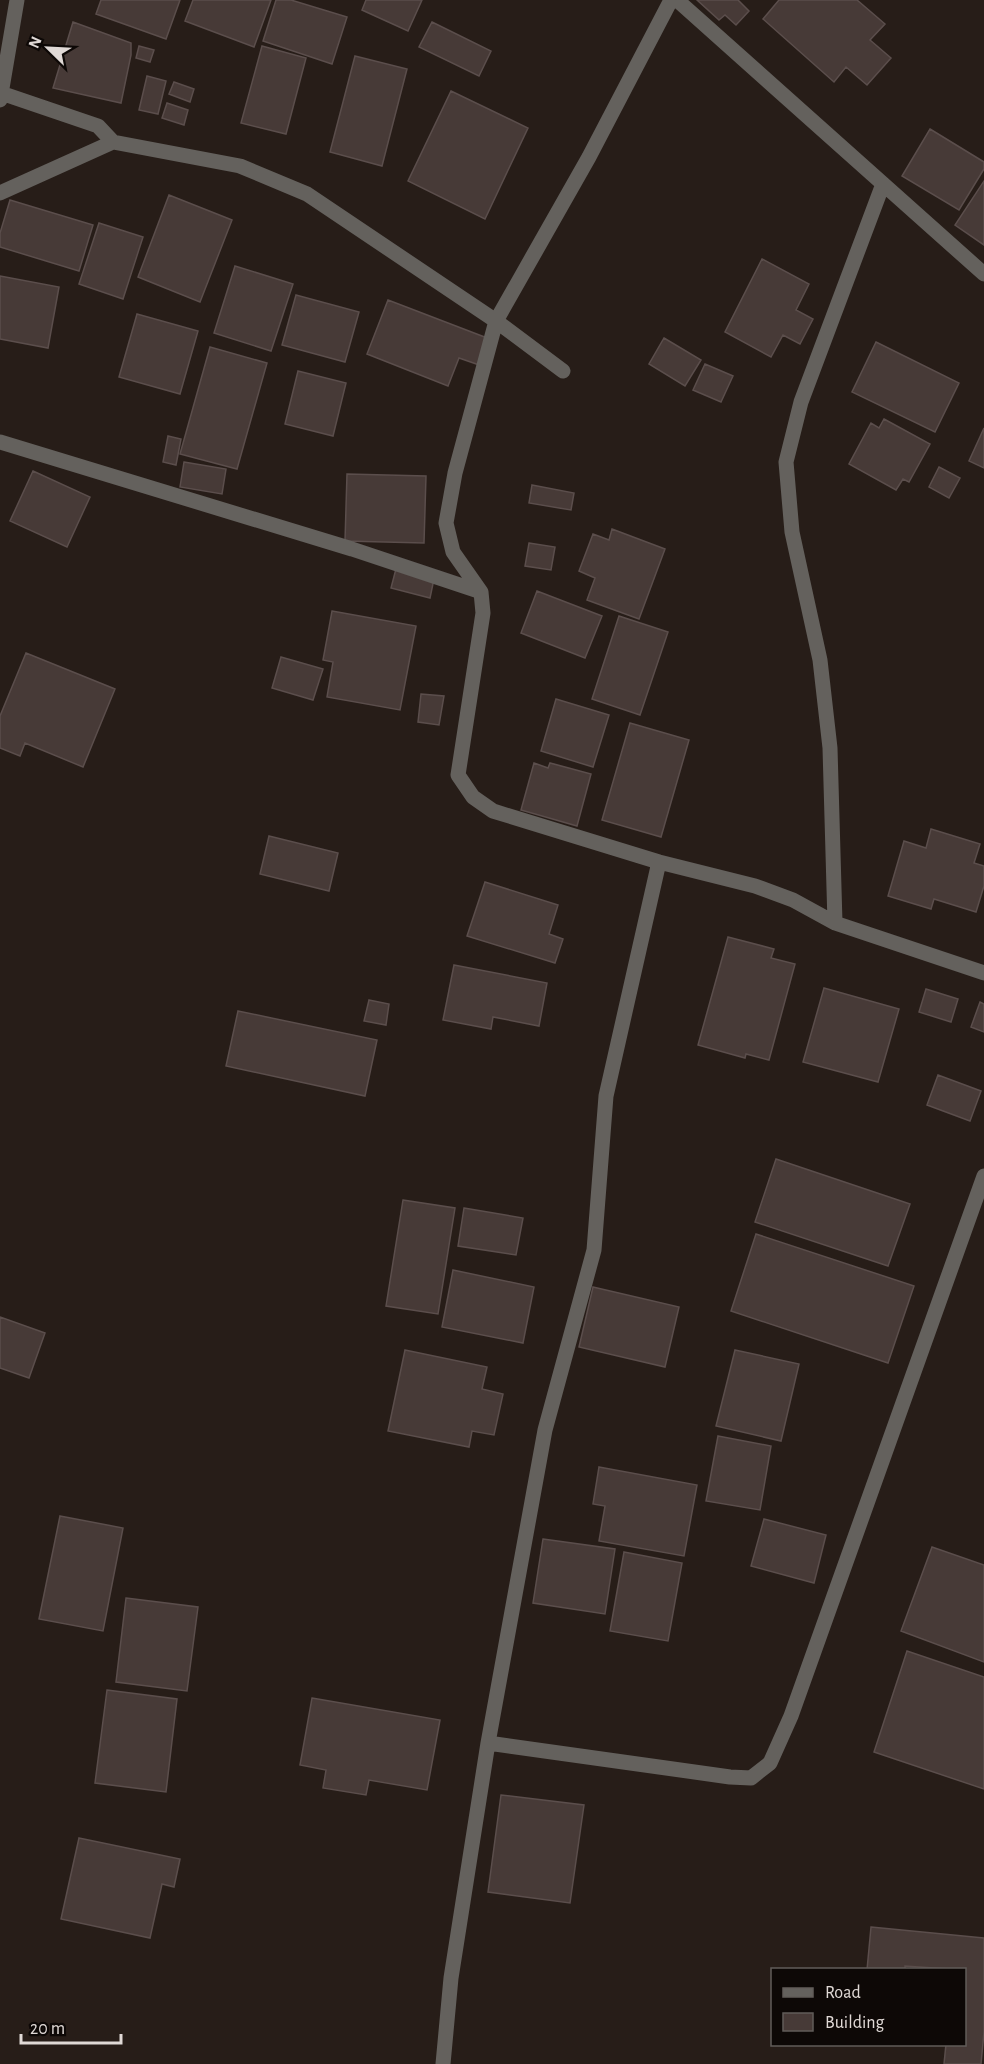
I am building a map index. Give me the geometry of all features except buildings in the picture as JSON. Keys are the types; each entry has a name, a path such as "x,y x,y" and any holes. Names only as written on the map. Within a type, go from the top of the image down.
{"street":[{"path":"18,0 1,96 98,126 113,142"},
{"path":"670,0 589,157 496,321 455,472 446,522 453,552 481,592 483,613 458,775 473,797 493,811 659,862 755,885 793,900 835,924 984,974"},
{"path":"677,0 984,274"},
{"path":"0,193 113,142 240,166 308,194 496,321 563,371"},
{"path":"835,924 830,748 820,660 792,532 786,462 801,402 883,184"},
{"path":"0,442 351,549 481,592"},
{"path":"443,2064 451,1978 488,1743 545,1430 594,1250 606,1096 659,862"},
{"path":"488,1743 730,1777 751,1778 770,1762 791,1716 984,1176"}]}
